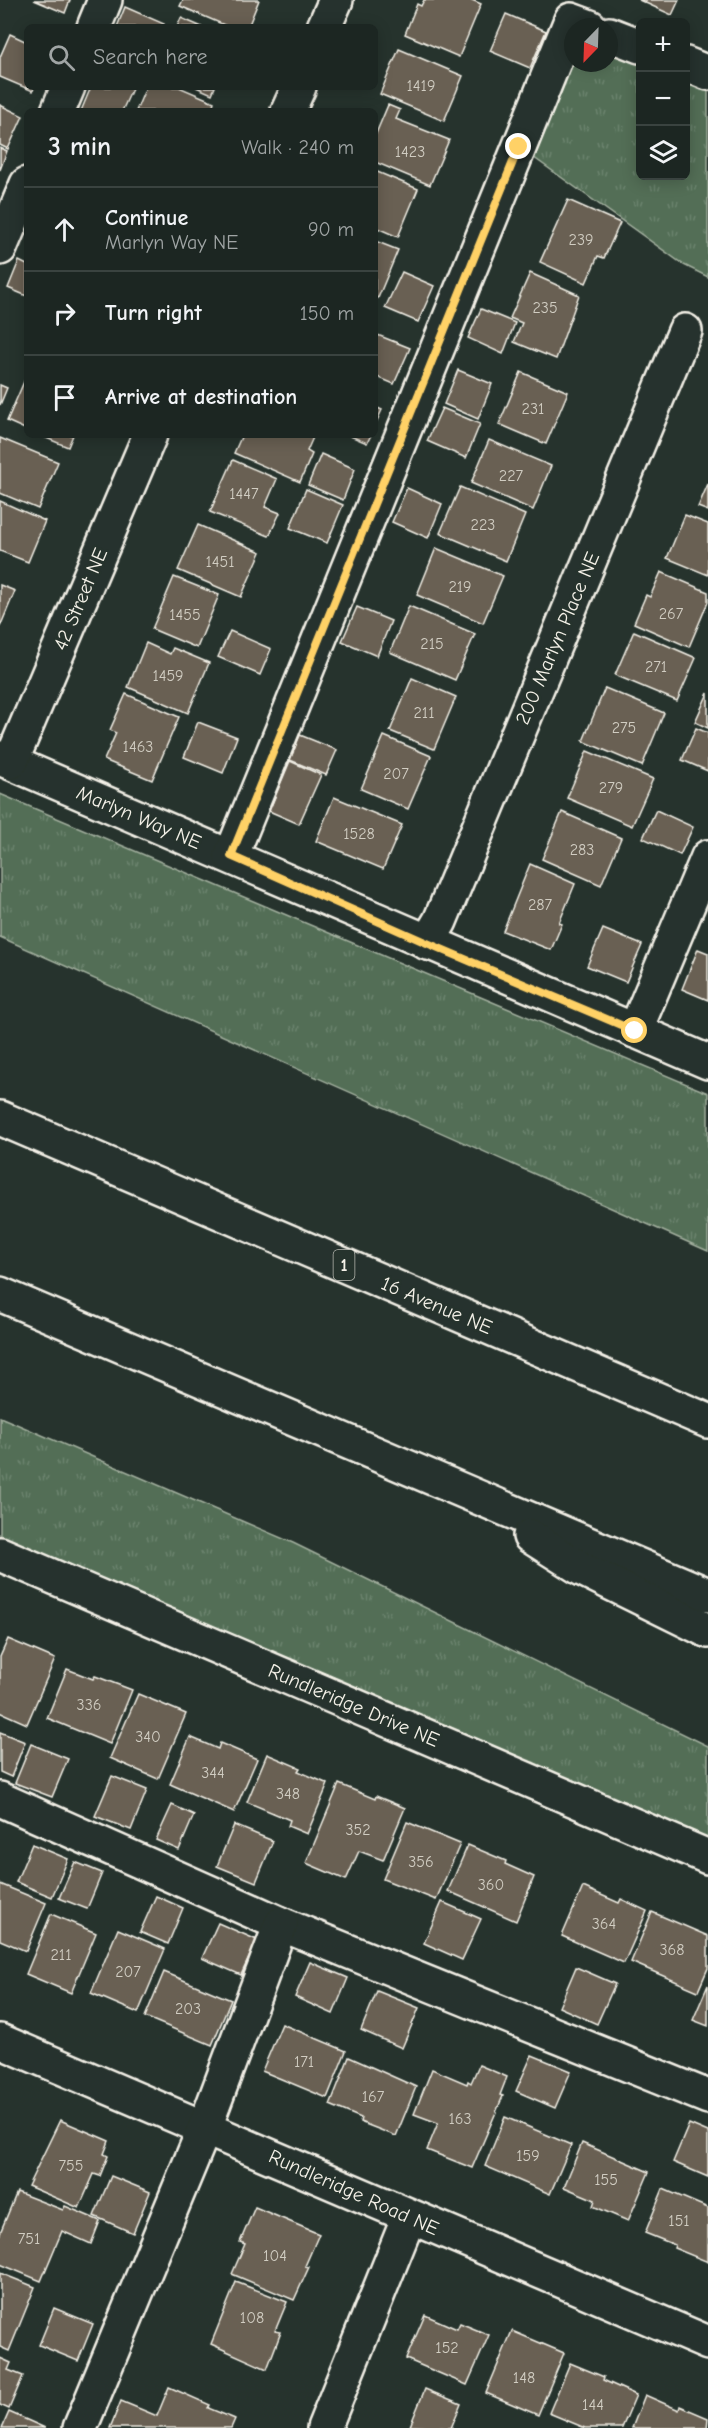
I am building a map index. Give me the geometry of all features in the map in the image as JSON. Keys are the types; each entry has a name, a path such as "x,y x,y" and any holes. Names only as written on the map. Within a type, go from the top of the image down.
{"main road":[{"path":"95,24 105,0"},
{"path":"325,24 336,0"},
{"path":"231,856 580,16"},
{"path":"618,37 636,44"},
{"path":"690,66 708,73"},
{"path":"59,108 67,90"},
{"path":"289,108 298,90"},
{"path":"0,248 24,191"},
{"name":"200 Marlyn Place NE","path":"427,943 444,910 685,331"},
{"name":"42 Street NE","path":"5,760 149,438"},
{"name":"Marlyn Way NE","path":"5,760 708,1062"},
{"path":"635,1031 708,857"},
{"name":"16 Avenue NE","path":"0,1118 701,1415"},
{"path":"0,1294 708,1595"},
{"path":"447,1483 582,1569 708,1631"},
{"name":"Rundleridge Drive NE","path":"0,1554 708,1857"},
{"path":"0,1799 281,1924 708,2097"},
{"path":"80,2428 205,2127 281,1924"},
{"name":"Rundleridge Road NE","path":"0,2042 205,2127 409,2217 708,2343"},
{"path":"328,2427 409,2217"}],"green space":[{"path":"618,37 636,44 636,180 690,180 690,66 708,73 708,277 684,265 519,147 564,47 564,72 618,72"},
{"path":"0,794 708,1093 708,1251 0,937"},
{"path":"0,1417 293,1543 708,1746 708,1838 0,1538"}],"building":[{"path":"34,0 70,0 65,13"},
{"path":"183,0 259,0 249,24 222,24 180,6"},
{"path":"424,0 472,0 481,4 459,57 405,34 417,4 421,6"},
{"path":"639,0 679,0 672,15"},
{"path":"125,7 164,24 118,24"},
{"path":"506,14 546,31 530,68 490,51"},
{"path":"181,18 195,24 178,24"},
{"path":"10,34 24,41 24,87 0,77 0,57"},
{"path":"399,49 463,76 444,121 380,94"},
{"path":"90,90 132,90 123,108 82,108"},
{"path":"145,90 186,90 214,102 212,108 137,108"},
{"path":"0,105 23,116 8,149 0,145"},
{"path":"388,105 400,110 396,119 449,140 430,185 378,163 378,129"},
{"path":"0,148 7,151 0,170"},
{"path":"378,172 418,189 398,237 378,228"},
{"path":"568,200 620,223 604,258 598,256 586,283 540,262"},
{"path":"378,242 398,250 378,298"},
{"path":"19,261 24,264 24,295 8,288"},
{"path":"402,272 434,286 418,322 385,308"},
{"path":"530,273 579,295 556,359 514,342 522,323 510,318"},
{"path":"481,309 515,323 503,354 468,338"},
{"path":"378,335 410,348 394,384 378,377"},
{"path":"458,370 492,384 478,419 444,404"},
{"path":"521,372 568,392 546,444 499,424"},
{"path":"24,382 24,429 7,421"},
{"path":"0,385 7,388 0,405"},
{"path":"442,408 480,424 466,458 427,441"},
{"path":"0,438 58,462 38,509 0,493"},
{"path":"46,438 72,438 68,447"},
{"path":"241,438 313,438 307,451 312,454 300,482 234,453"},
{"path":"355,438 370,438 367,443"},
{"path":"489,440 551,466 533,510 471,483"},
{"path":"321,454 355,469 343,500 308,485"},
{"path":"233,460 277,479 265,507 280,513 269,536 210,512"},
{"path":"708,484 708,511 698,507"},
{"path":"460,487 525,515 506,561 440,533"},
{"path":"407,488 442,504 428,538 392,522"},
{"path":"306,489 343,505 327,543 290,528"},
{"path":"0,501 45,521 28,562 0,551"},
{"path":"685,515 708,524 708,575 667,558"},
{"path":"198,525 261,552 241,597 178,570"},
{"path":"436,548 503,576 483,623 417,595"},
{"path":"661,572 708,592 708,602 689,647 634,623 646,595 650,597"},
{"path":"174,577 219,595 197,648 152,629"},
{"path":"0,585 15,591 0,627"},
{"path":"409,606 475,634 455,680 390,652"},
{"path":"357,607 391,621 377,656 342,641"},
{"path":"230,631 271,649 260,675 218,657"},
{"path":"634,631 696,658 677,701 615,675"},
{"path":"146,643 170,654 173,648 209,663 188,713 128,687"},
{"path":"412,678 456,697 434,749 390,731"},
{"path":"605,688 664,713 642,766 583,741"},
{"path":"708,693 708,728 695,722"},
{"path":"126,694 179,717 152,780 104,760 116,733 110,730"},
{"path":"198,722 237,737 223,773 184,757"},
{"path":"696,728 708,733 708,771 682,760"},
{"path":"300,735 337,750 326,775 290,760"},
{"path":"384,736 431,756 408,809 361,789"},
{"path":"587,751 653,779 632,826 567,798"},
{"path":"290,761 321,775 299,824 269,811"},
{"path":"334,797 402,825 383,869 316,841"},
{"path":"656,810 693,827 680,855 643,838"},
{"path":"562,812 621,838 601,885 542,859"},
{"path":"530,864 575,884 551,950 503,931"},
{"path":"603,929 642,945 626,982 587,966"},
{"path":"698,949 708,953 708,1000 682,989"},
{"path":"8,1639 55,1659 27,1724 0,1712 0,1657"},
{"path":"67,1669 93,1679 95,1676 132,1690 110,1744 47,1718"},
{"path":"138,1694 186,1714 158,1779 110,1758"},
{"path":"0,1732 25,1742 11,1777 0,1772"},
{"path":"190,1737 218,1749 220,1743 257,1759 234,1812 170,1784"},
{"path":"31,1744 68,1759 52,1797 15,1783"},
{"path":"267,1754 300,1768 298,1771 328,1784 307,1834 288,1826 290,1820 247,1802"},
{"path":"112,1776 147,1790 131,1830 95,1816"},
{"path":"339,1784 405,1808 383,1860 359,1851 346,1880 306,1863"},
{"path":"172,1805 194,1815 179,1850 156,1840"},
{"path":"407,1822 460,1844 436,1900 383,1879"},
{"path":"234,1825 273,1841 256,1882 217,1866"},
{"path":"32,1844 68,1859 52,1897 16,1882"},
{"path":"468,1845 506,1861 505,1864 534,1877 516,1921 448,1891"},
{"path":"75,1862 102,1873 87,1909 59,1898"},
{"path":"0,1884 46,1903 26,1951 0,1940"},
{"path":"583,1887 619,1903 621,1899 647,1911 624,1963 562,1936"},
{"path":"156,1896 183,1908 168,1944 140,1932"},
{"path":"442,1902 481,1919 462,1960 424,1943"},
{"path":"652,1912 708,1936 708,1968 698,1991 631,1962"},
{"path":"51,1914 96,1933 71,1993 26,1974"},
{"path":"218,1923 257,1940 241,1975 202,1958"},
{"path":"118,1929 165,1949 138,2013 91,1993"},
{"path":"310,1962 348,1978 333,2014 295,1997"},
{"path":"576,1967 615,1984 597,2024 559,2007"},
{"path":"164,1972 231,2000 212,2045 145,2017"},
{"path":"708,1985 708,2026 693,2020"},
{"path":"377,1991 419,2008 402,2048 361,2030"},
{"path":"282,2024 346,2051 327,2098 262,2071"},
{"path":"532,2055 571,2071 555,2108 516,2091"},
{"path":"349,2057 416,2087 396,2136 360,2122 361,2118 330,2105"},
{"path":"479,2065 507,2077 500,2095 503,2096 472,2168 427,2150 438,2123 414,2114 432,2069 467,2084 468,2081 471,2083"},
{"path":"505,2117 571,2145 550,2194 485,2166"},
{"path":"60,2120 109,2141 104,2154 108,2156 100,2176 94,2174 79,2208 28,2186"},
{"path":"689,2124 708,2132 708,2177 673,2162"},
{"path":"582,2143 649,2172 628,2221 593,2206 595,2200 564,2187"},
{"path":"111,2176 150,2192 133,2233 94,2216"},
{"path":"663,2189 708,2208 708,2262 645,2233"},
{"path":"17,2192 63,2210 65,2206 100,2221 91,2244 62,2231 41,2281 0,2264 0,2233"},
{"path":"255,2207 319,2234 305,2266 309,2267 294,2300 232,2274 245,2244 240,2242"},
{"path":"0,2273 35,2287 9,2351 0,2347"},
{"path":"236,2282 287,2302 275,2331 281,2332 267,2369 211,2344"},
{"path":"54,2308 93,2324 78,2361 39,2345"},
{"path":"425,2315 457,2329 460,2323 489,2335 467,2385 406,2359"},
{"path":"512,2331 564,2353 538,2415 486,2393"},
{"path":"0,2358 11,2363 8,2370 23,2376 9,2409 0,2405"},
{"path":"570,2363 604,2377 603,2380 636,2395 622,2428 585,2428 549,2413"},
{"path":"169,2387 210,2405 208,2408 235,2419 231,2428 110,2428 121,2401 157,2416"},
{"path":"425,2389 461,2404 451,2428 410,2426"},
{"path":"645,2395 679,2410 680,2406 708,2418 707,2428 632,2428"},
{"path":"9,2412 45,2428 2,2428"}],"route":[{"path":"519,147 231,856 427,943 635,1031"}]}
